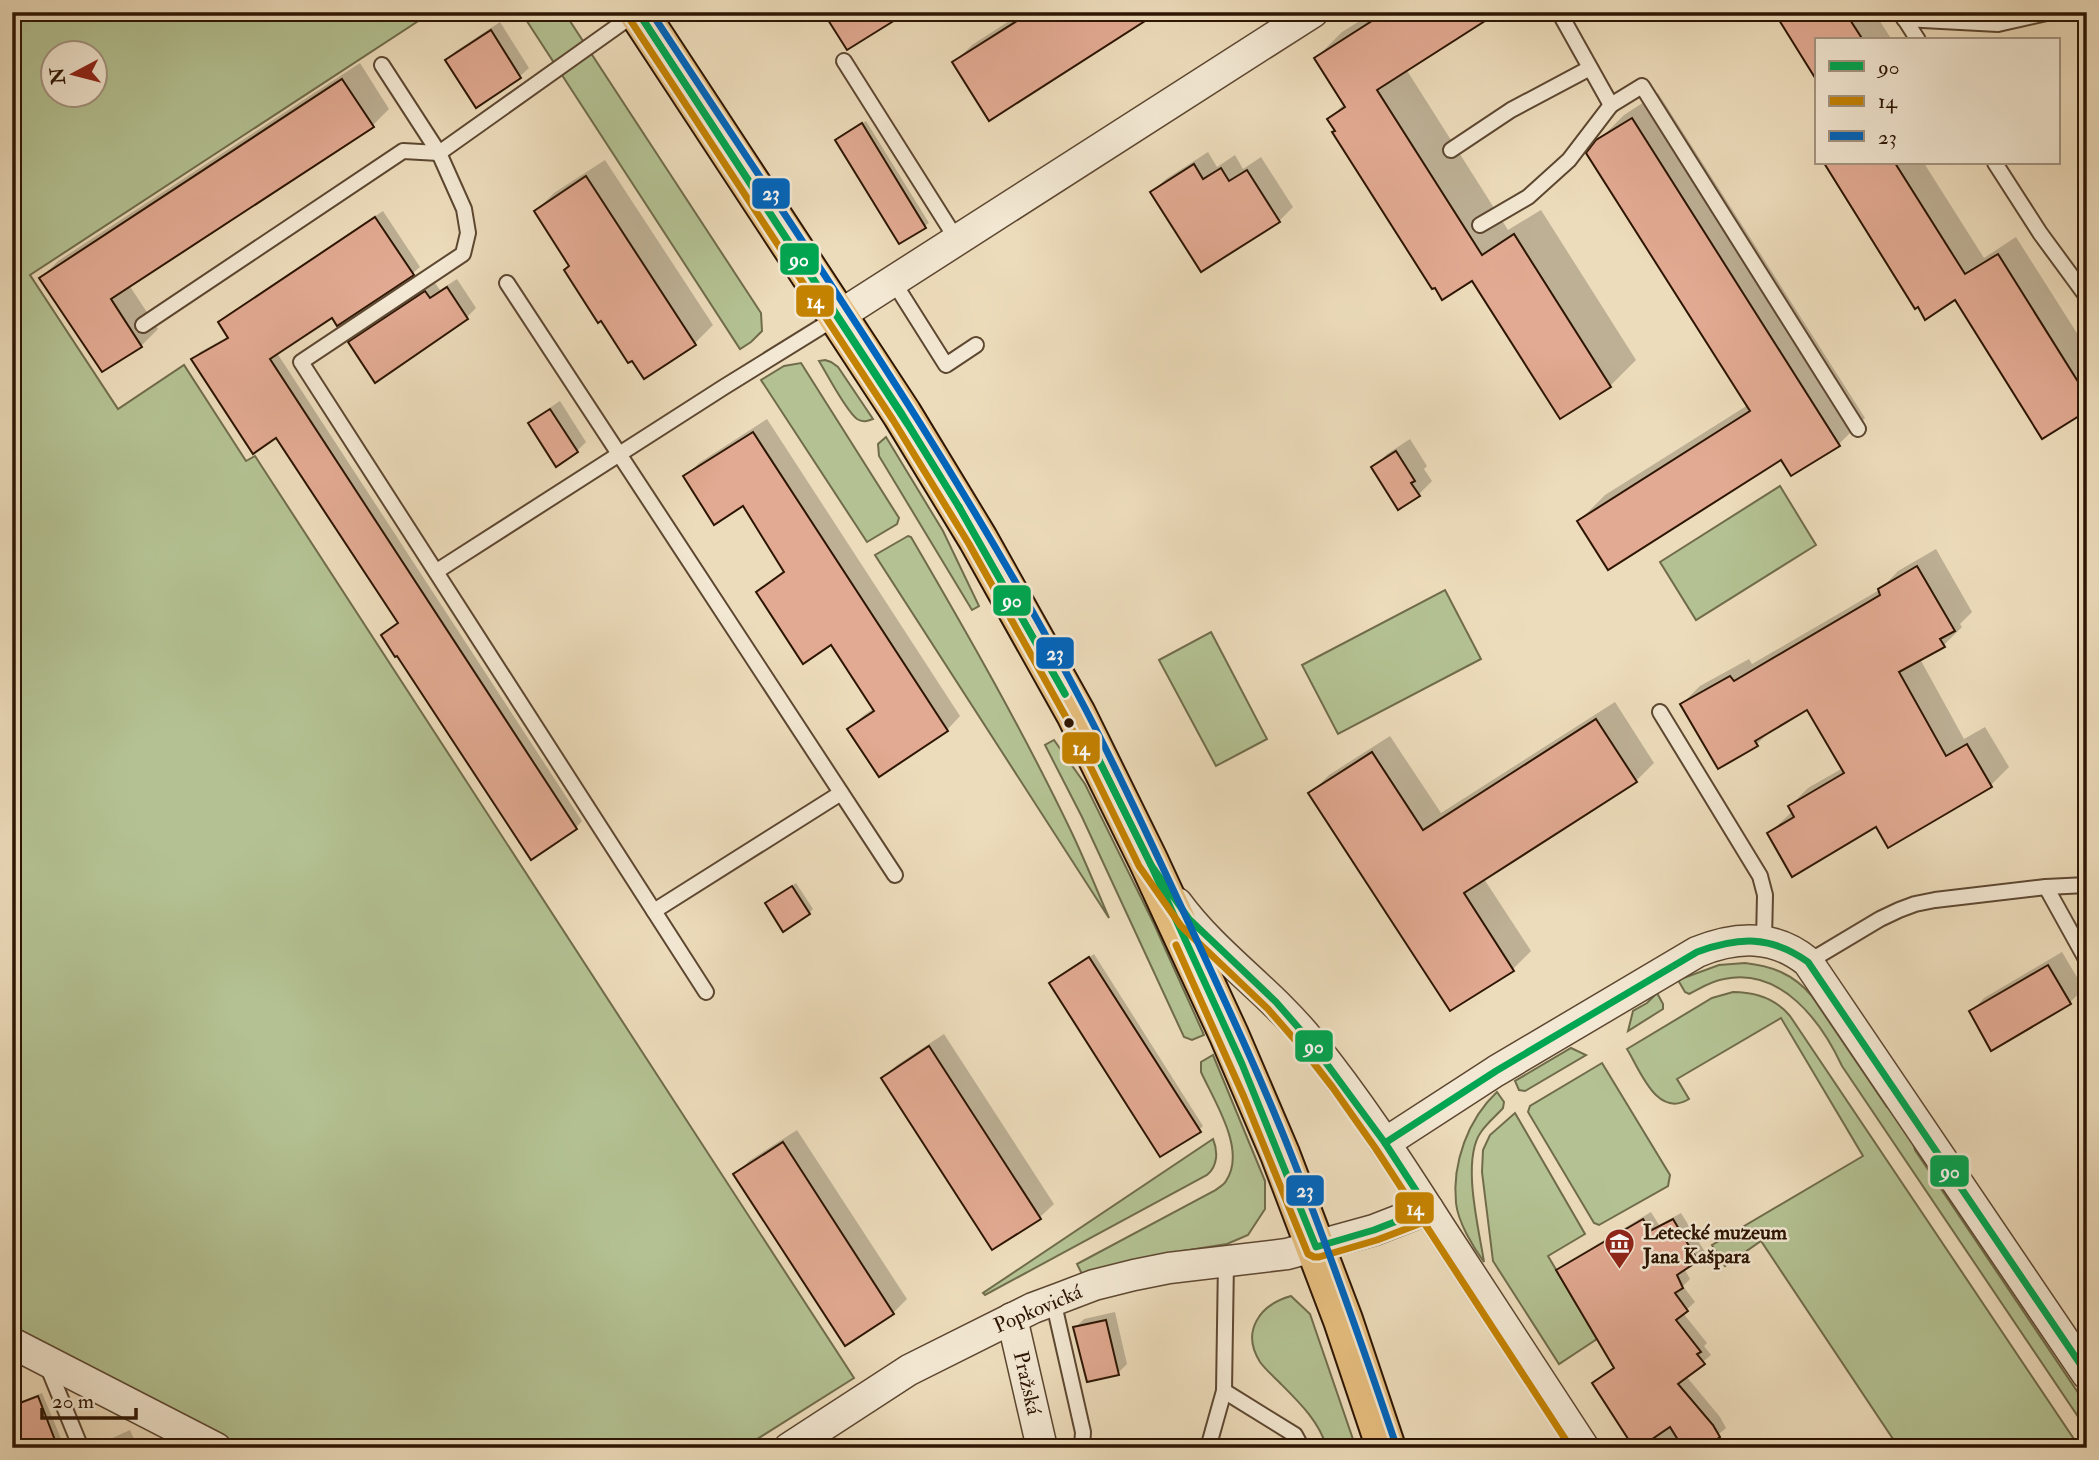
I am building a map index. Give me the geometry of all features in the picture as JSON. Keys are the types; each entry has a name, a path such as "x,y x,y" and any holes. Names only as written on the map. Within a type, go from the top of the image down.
{"main road":[{"path":"638,12 902,414 984,550 1076,714 1148,860 1229,1035 1280,1154 1316,1247 1386,1448"}],"street":[{"path":"837,317 1313,12"},
{"path":"1148,860 1189,919 1276,1002 1310,1041 1385,1143 1584,1448"},
{"path":"1385,1143 1496,1071 1676,963 1717,944 1749,939 1780,944 1798,953 1808,962 2087,1374"},
{"name":"Popkovická","path":"789,1448 909,1370 1053,1300 1094,1285 1134,1275 1169,1268 1287,1254 1316,1247 1374,1230 1428,1209"},
{"name":"Pražská","path":"1012,1318 1042,1448"},
{"path":"12,1343 44,1358 182,1438 216,1448"}],"lane":[{"path":"143,325 403,151 439,153 638,12"},
{"path":"1559,12 1611,106"},
{"path":"1902,15 1998,24 2050,12"},
{"path":"1902,15 1917,38"},
{"path":"844,61 957,240"},
{"path":"382,65 439,153 464,209 468,233 463,254 301,362 706,992"},
{"path":"1451,150 1511,110 1590,68"},
{"path":"1480,225 1528,197 1569,160 1611,106 1642,86 1858,429"},
{"path":"1996,164 2040,233 2087,297"},
{"path":"893,281 946,365 976,345"},
{"path":"508,283 895,875"},
{"path":"437,571 837,317"},
{"path":"1660,712 1760,876 1765,895 1764,940"},
{"path":"654,911 841,793"},
{"path":"1808,962 1899,909 1935,900 2087,884"},
{"path":"2046,887 2087,961"},
{"path":"1208,1448 1224,1391 1226,1261"},
{"path":"1053,1300 1083,1432 1082,1448"},
{"path":"44,1358 81,1448"},
{"path":"1224,1391 1295,1435 1302,1448"}],"green space":[{"path":"12,12 432,12 30,275 118,409 184,365 246,461 255,456 854,1378 743,1448 232,1448 12,1338"},
{"path":"521,12 564,12 761,313 762,331 751,342 740,349"},
{"path":"825,360 838,367 873,419 861,421 853,415 819,361"},
{"path":"801,363 899,518 897,524 867,542 761,380 784,366"},
{"path":"886,437 943,531 979,606 972,610 879,456 878,444"},
{"path":"1780,486 1816,545 1696,620 1660,562"},
{"path":"908,536 953,609 1033,755 1075,840 1109,918 875,555"},
{"path":"1445,590 1481,659 1338,734 1302,665"},
{"path":"1211,632 1267,739 1216,766 1159,660"},
{"path":"1054,740 1085,784 1154,924 1204,1035 1192,1040 1184,1037 1082,817 1045,745"},
{"path":"1745,963 1781,972 1811,995 1887,1107 1905,1126 1915,1150 2087,1406 2087,1430 1842,1066 1823,1032 1797,1001 1764,981 1745,977 1710,983 1689,994 1678,980 1719,965"},
{"path":"1733,992 1764,997 1790,1016 2080,1448 1899,1448 1761,1241 1725,1266 1712,1245 1863,1156 1781,1018 1677,1079 1689,1099 1668,1103 1651,1089 1627,1049 1712,998"},
{"path":"1657,993 1663,1009 1628,1031 1633,1011"},
{"path":"1571,1048 1586,1055 1525,1091 1519,1090 1515,1081"},
{"path":"1213,1055 1265,1181 1265,1209 1248,1235 1227,1244 1183,1251 1085,1280 1077,1264 1214,1191 1226,1181 1233,1155 1231,1141 1201,1072 1201,1062"},
{"path":"1602,1063 1670,1175 1668,1186 1599,1225 1594,1223 1528,1112 1530,1106"},
{"path":"1497,1092 1504,1102 1503,1108 1481,1132 1472,1159 1473,1195 1484,1262 1463,1226 1456,1203 1455,1188 1460,1157 1470,1128"},
{"path":"1515,1113 1585,1234 1548,1256 1597,1339 1559,1364 1493,1261 1482,1172 1483,1150 1490,1135"},
{"path":"1213,1139 1216,1158 1207,1175 985,1295 983,1293"},
{"path":"1291,1296 1310,1314 1356,1448 1327,1448 1308,1412 1264,1367 1255,1351 1252,1340 1256,1321 1270,1306"}],"building":[{"path":"823,12 908,12 847,50"},
{"path":"1031,12 1159,12 989,121 952,62"},
{"path":"1386,12 1499,12 1377,90 1482,255 1514,234 1611,387 1560,419 1472,281 1442,300 1435,288 1432,289 1332,132 1335,131 1327,119 1345,107 1314,58"},
{"path":"1774,12 1845,12 1862,38 1815,38 1815,78"},
{"path":"491,30 521,78 476,108 445,60"},
{"path":"342,79 374,127 111,299 142,347 102,372 39,278"},
{"path":"1632,118 1840,446 1791,476 1781,460 1608,570 1577,521 1750,411 1586,153 1596,140"},
{"path":"862,123 926,228 899,244 835,140"},
{"path":"1194,164 1203,179 1221,168 1229,181 1247,170 1280,222 1201,272 1150,192"},
{"path":"1825,164 1896,164 1965,274 1998,254 2087,396 2087,411 2042,439 1955,300 1925,320 1918,307 1915,309"},
{"path":"586,176 696,345 644,379 632,361 628,363 601,321 598,323 564,270 569,266 534,211"},
{"path":"375,217 414,275 337,326 332,318 270,359 577,829 531,860 381,635 398,623 276,438 253,454 191,359 228,338 218,322"},
{"path":"447,287 468,319 375,383 348,342 425,291 430,298"},
{"path":"550,409 578,452 556,467 528,423"},
{"path":"753,432 948,731 879,777 847,729 874,711 831,645 803,664 756,592 784,572 743,506 714,525 683,476"},
{"path":"1396,451 1415,481 1411,483 1420,496 1398,510 1371,467"},
{"path":"1917,566 1955,631 1940,639 1945,647 1899,672 1946,756 1967,744 1992,787 1888,848 1876,827 1792,877 1767,833 1794,817 1788,806 1844,773 1807,710 1755,741 1758,746 1718,769 1680,704 1730,676 1734,681 1880,595 1878,589"},
{"path":"1596,719 1637,782 1464,893 1514,971 1450,1011 1308,793 1372,752 1423,830"},
{"path":"792,886 810,914 783,932 765,903"},
{"path":"1089,957 1201,1132 1160,1157 1049,983"},
{"path":"2048,965 2071,1004 1991,1051 1969,1011"},
{"path":"929,1046 1041,1219 992,1250 881,1078"},
{"path":"783,1142 894,1314 845,1346 733,1174"},
{"path":"1643,1219 1650,1231 1673,1219 1698,1261 1677,1275 1683,1288 1675,1293 1688,1311 1676,1320 1701,1352 1697,1354 1705,1364 1678,1384 1720,1437 1705,1448 1683,1448 1670,1427 1639,1448 1634,1448 1592,1383 1614,1368 1556,1270"},
{"path":"1106,1320 1119,1375 1087,1382 1073,1327"},
{"path":"38,1396 58,1448 12,1448 12,1406"}],"transit line":[{"name":"90","path":"638,12 959,507"},
{"name":"90","path":"638,12 902,414 959,507"},
{"name":"23","path":"651,12 932,443 986,531 1086,710 1158,856 1269,1101 1332,1262 1396,1445"},
{"name":"14","path":"629,18 893,420 969,544 1067,719 1139,866 1181,926 1268,1009 1333,1088 1376,1149 1571,1448"},
{"name":"90","path":"959,507 1065,694"},
{"name":"90","path":"959,507 1065,694"},
{"name":"90","path":"1087,736 1151,865"},
{"name":"90","path":"1087,736 1151,865"},
{"name":"90","path":"1151,865 1189,919 1276,1002 1310,1041 1385,1143 1428,1209 1374,1230 1316,1247 1242,1064 1151,865"},
{"name":"90","path":"1385,1143 1496,1071 1697,952 1741,941 1781,947 1808,962 2087,1374"},
{"name":"14","path":"1176,945 1244,1097 1308,1254 1319,1257 1377,1240 1432,1219"}],"place":[{"name":"Letecké muzeum Jana Kašpara","path":"1620,1271"}]}
